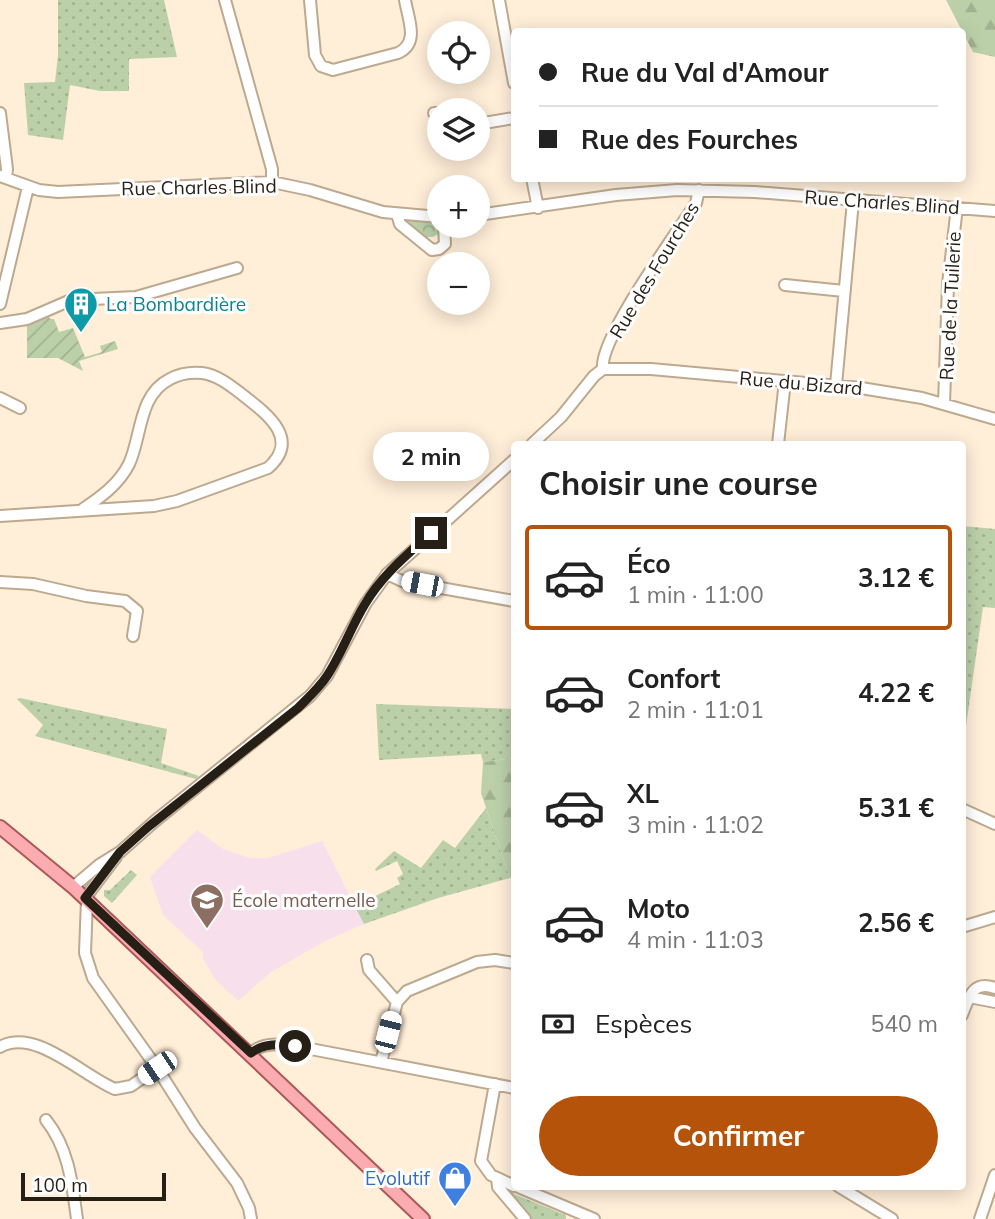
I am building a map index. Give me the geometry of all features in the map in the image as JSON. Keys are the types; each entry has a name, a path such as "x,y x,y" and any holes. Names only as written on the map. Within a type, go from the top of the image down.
{"main road":[{"path":"0,827 86,899 423,1219"}],"street":[{"path":"225,0 269,157 272,182"},
{"path":"310,0 315,55 321,66 333,70 398,53 407,48 412,40 405,0"},
{"path":"499,0 511,66"},
{"path":"0,113 7,169 3,177"},
{"path":"490,122 511,118"},
{"name":"Rue Charles Blind","path":"3,177 28,187 58,192 272,182 310,190 373,210 427,215"},
{"path":"533,182 538,208"},
{"path":"0,304 28,187"},
{"name":"Rue Charles Blind","path":"490,214 642,192 699,190 995,211"},
{"name":"Rue des Fourches","path":"535,441 561,417 594,376 603,369 601,360 617,328 645,279 696,203 699,190"},
{"path":"836,385 853,201"},
{"name":"Rue de la Tuilerie","path":"944,404 948,284 957,207"},
{"path":"397,214 400,224 432,250 439,249 445,243 445,238"},
{"path":"0,323 27,319 71,300 136,297 237,268"},
{"path":"785,285 844,291"},
{"name":"Rue du Bizard","path":"603,369 651,369 880,390 995,419"},
{"path":"0,516 164,505 262,471 272,464 279,453 282,444 278,429 268,415 219,378 191,373 170,379 149,399 134,452 124,472 109,490 83,509"},
{"path":"778,441 785,381"},
{"path":"0,398 20,408"},
{"path":"73,887 298,708 314,692 338,658 366,603 387,573 511,463"},
{"path":"387,573 402,581 511,600"},
{"path":"0,582 33,584 86,596 125,601 137,611 133,636"},
{"path":"966,811 995,824"},
{"path":"120,852 86,899 85,953 89,971 195,1128 237,1183 251,1219"},
{"path":"966,925 995,916"},
{"path":"367,960 369,970 391,999 397,1002"},
{"path":"381,1062 397,1002 415,987 477,962 495,960 511,963"},
{"path":"966,1005 978,986 995,988"},
{"path":"969,997 995,1002"},
{"path":"0,1047 14,1041 30,1042 115,1089 131,1086 157,1068"},
{"path":"251,1053 259,1047 282,1044 511,1087"},
{"path":"495,1084 481,1161 486,1170 511,1184"},
{"path":"46,1120 65,1150 77,1219"},
{"path":"980,1219 995,1175"},
{"path":"497,1178 498,1187 524,1219"},
{"path":"523,1190 571,1215 594,1219"},
{"path":"857,1191 892,1219"}],"shaded area":[{"path":"197,830 223,849 250,858 268,858 322,841 364,924 327,940 271,972 238,1001 215,979 203,959 203,952 163,915 150,877"}],"green space":[{"path":"58,0 164,0 177,57 129,59 129,91 100,91 70,85 63,140 28,135 24,83 55,82"},
{"path":"946,0 995,0 995,57 973,52 966,39 966,28 961,28"},
{"path":"405,218 427,220 427,237 423,237 406,223"},
{"path":"47,316 54,319 59,332 73,328 85,357 102,352 100,346 115,341 118,349 79,361 83,371 58,358 27,358 27,323"},
{"path":"966,526 995,529 995,608 983,607 966,726"},
{"path":"17,699 167,729 161,763 199,776 196,779 35,736 43,725"},
{"path":"376,704 511,709 511,758 483,762 481,754 379,760"},
{"path":"511,758 510,878 481,793 483,762"},
{"path":"486,808 510,878 438,898 364,924 352,901 354,899 357,905 400,884 397,878 403,874 397,861 376,871 375,869 394,851 421,868 443,840 455,848"},
{"path":"131,870 137,875 112,903 104,896 104,890 110,890"},
{"path":"501,1184 515,1190 514,1194 563,1214 565,1210 566,1219 529,1219"}],"place":[{"name":"La Bombardière","path":"81,334"},
{"name":"École maternelle","path":"207,930"},
{"name":"Evolutif","path":"455,1208"}],"route":[{"path":"295,1046 266,1045 251,1053 85,898 120,852 194,789 298,708 314,692 338,658 359,614 377,586 387,573 431,533"}]}
